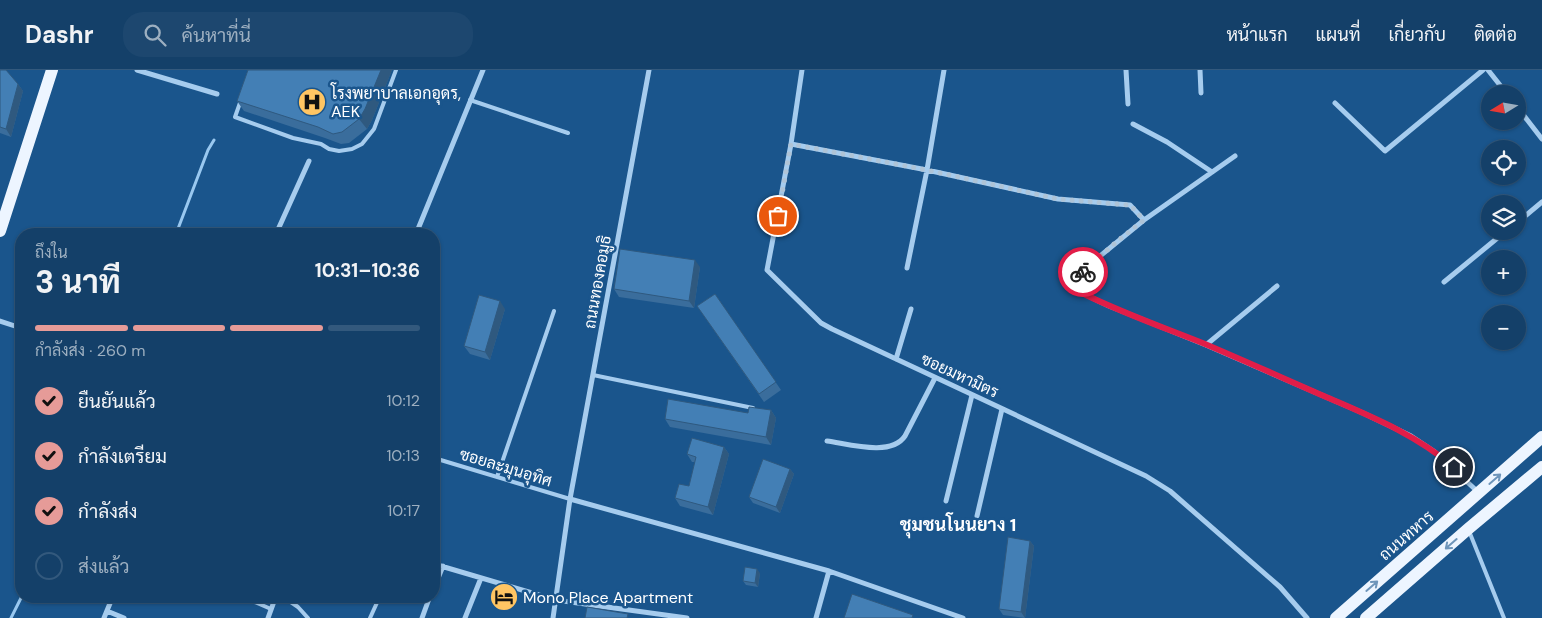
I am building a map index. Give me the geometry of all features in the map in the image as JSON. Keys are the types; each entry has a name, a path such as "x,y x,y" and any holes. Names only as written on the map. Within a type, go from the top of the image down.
{"main road":[{"path":"0,231 52,70"},
{"name":"ถนนทหาร","path":"1336,618 1542,437"},
{"path":"1366,618 1542,467"}],"street":[{"path":"136,70 217,94"},
{"path":"418,228 483,70"},
{"name":"ถนนทองคอมูธิ","path":"553,618 570,500 649,70"},
{"name":"ซอยมหามิตร","path":"802,70 791,144 767,270 821,323 1146,476 1170,491 1280,587 1307,618"},
{"path":"907,268 927,170 944,70"},
{"path":"1126,70 1128,104"},
{"path":"1200,70 1202,93"},
{"path":"1335,103 1385,151 1483,70"},
{"path":"1488,70 1499,85"},
{"path":"1526,118 1542,139"},
{"path":"1132,124 1167,142 1212,172"},
{"path":"791,144 927,170 1058,199 1130,205 1144,220"},
{"path":"1235,156 1144,220 1084,270 1081,283 1086,295 1363,413 1411,436 1435,452 1479,493"},
{"path":"279,228 309,161"},
{"path":"1526,215 1542,202"},
{"path":"1444,282 1495,240"},
{"path":"1206,345 1277,286"},
{"path":"896,359 911,309"},
{"path":"0,322 15,326"},
{"path":"828,441 875,448 895,446 905,436 935,378"},
{"path":"946,501 972,395"},
{"path":"977,516 1002,409"},
{"path":"570,500 830,571 963,618"},
{"path":"440,572 442,566 556,600 687,618"},
{"path":"816,618 830,571"},
{"path":"465,618 481,578"},
{"path":"104,618 110,603"},
{"path":"268,618 273,603"},
{"path":"422,618 427,603"},
{"path":"107,611 124,618"}],"lane":[{"path":"244,94 235,117 294,138 310,140 329,149 339,151 352,149 362,144 374,129 396,70"},
{"path":"470,100 568,133"},
{"path":"497,477 554,311"},
{"path":"593,375 755,408"},
{"name":"ซอยละมุนอุทิศ","path":"440,460 570,500"},
{"path":"1468,529 1504,618"},
{"path":"257,603 271,609"},
{"path":"292,603 308,618"},
{"path":"370,618 377,603"}],"building":[{"path":"0,70 6,70 18,84 6,129 0,127"},
{"path":"248,70 381,70 359,119 342,132 333,134 318,127 237,101"},
{"path":"620,249 695,260 689,301 614,289"},
{"path":"715,294 776,382 759,394 697,306"},
{"path":"479,295 500,301 485,352 464,346"},
{"path":"668,399 748,413 749,407 771,410 766,437 665,419"},
{"path":"692,438 724,447 708,507 675,498 679,484 689,486 696,457 687,454"},
{"path":"763,459 790,469 776,507 749,497"},
{"path":"1008,537 1030,541 1021,612 999,609"},
{"path":"745,567 757,569 755,583 743,581"},
{"path":"852,594 913,615 912,618 844,618"},
{"path":"587,607 628,614 627,618 585,618"}],"waterway":[{"path":"178,228 208,150 214,140"},
{"path":"11,618 18,603"}],"way so far":[{"path":"778,216 791,144 927,170 1058,199 1130,205 1144,220 1083,272"}],"place":[{"name":"โรงพยาบาลเอกอุดร, AEK","path":"312,102"},
{"name":"Mono Place Apartment","path":"504,597"}],"district":[{"name":"ชุมชนโนนยาง 1","path":"958,525"}],"route":[{"path":"1083,272 1081,283 1086,295 1363,413 1411,436 1454,467"}]}
